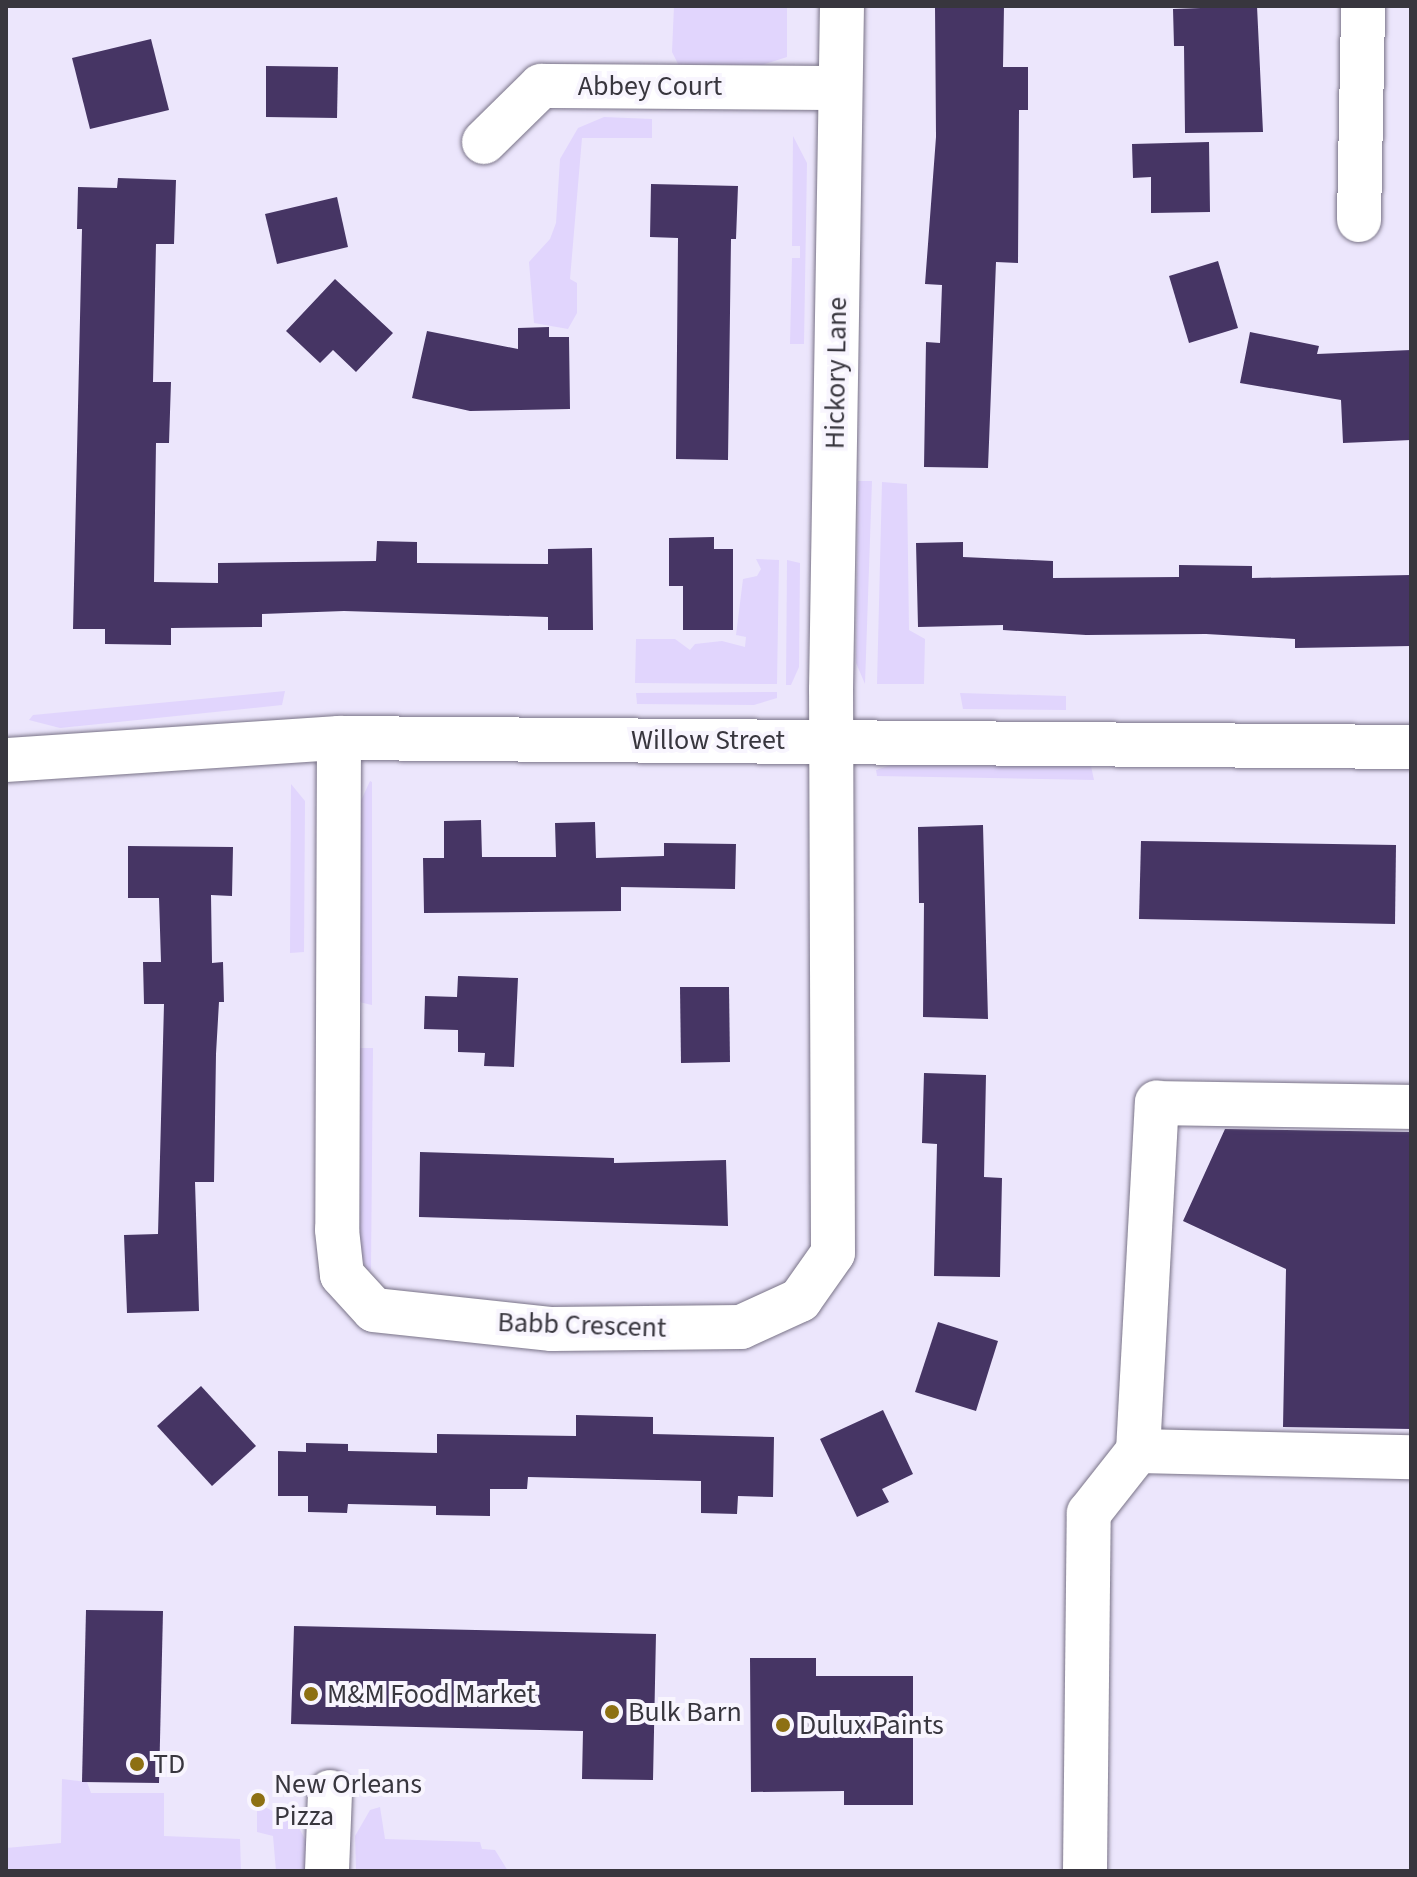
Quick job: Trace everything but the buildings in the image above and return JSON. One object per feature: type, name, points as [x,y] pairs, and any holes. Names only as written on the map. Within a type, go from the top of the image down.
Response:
[{"type":"street","name":"Hickory Lane","points":[[832,741],[842,6]]},
{"type":"street","points":[[1359,220],[1363,6]]},
{"type":"street","name":"Abbey Court","points":[[484,142],[541,86],[840,88]]},
{"type":"street","name":"Willow Street","points":[[6,760],[339,738],[1411,747]]},
{"type":"street","name":"Babb Crescent","points":[[339,738],[337,1230],[342,1275],[374,1310],[552,1329],[741,1327],[800,1300],[833,1253],[832,741]]},
{"type":"street","points":[[1085,1871],[1089,1513],[1138,1451],[1157,1103],[1411,1107]]},
{"type":"street","points":[[1138,1451],[1411,1457]]},
{"type":"street","points":[[327,1871],[330,1792]]},
{"type":"shaded area","points":[[674,6],[787,6],[787,57],[762,65],[678,64],[672,52]]},
{"type":"shaded area","points":[[604,117],[652,119],[652,138],[582,138],[570,279],[577,283],[577,313],[568,329],[534,323],[529,262],[550,239],[556,223],[560,159],[578,128]]},
{"type":"shaded area","points":[[793,136],[807,163],[804,344],[790,344],[792,258],[800,258],[800,246],[792,246]]},
{"type":"shaded area","points":[[858,481],[872,481],[865,684],[856,663]]},
{"type":"shaded area","points":[[882,482],[907,484],[909,630],[925,639],[924,684],[877,684]]},
{"type":"shaded area","points":[[756,559],[779,560],[777,684],[635,683],[636,639],[675,639],[690,650],[695,644],[722,641],[745,647],[746,637],[736,635],[743,579],[757,576],[761,569]]},
{"type":"shaded area","points":[[787,560],[800,563],[799,667],[791,685],[786,685]]},
{"type":"shaded area","points":[[285,691],[282,705],[60,728],[29,720],[33,715]]},
{"type":"shaded area","points":[[777,692],[777,698],[754,705],[637,704],[636,693]]},
{"type":"shaded area","points":[[960,693],[1066,696],[1066,710],[963,709]]},
{"type":"shaded area","points":[[891,765],[1091,766],[1094,780],[877,776],[876,770]]},
{"type":"shaded area","points":[[370,781],[372,1005],[359,1002],[359,805]]},
{"type":"shaded area","points":[[291,784],[305,801],[304,952],[290,953]]},
{"type":"shaded area","points":[[359,1048],[373,1048],[371,1270],[367,1270],[358,1250]]},
{"type":"shaded area","points":[[62,1779],[87,1782],[91,1793],[164,1793],[164,1836],[240,1839],[241,1871],[6,1871],[6,1848],[61,1843]]},
{"type":"shaded area","points":[[265,1807],[297,1824],[308,1845],[305,1871],[276,1871],[273,1836],[257,1832],[257,1810]]},
{"type":"shaded area","points":[[380,1807],[385,1839],[480,1842],[482,1849],[495,1850],[508,1871],[356,1871],[355,1836],[370,1810]]},
{"type":"place","name":"M&M Food Market","points":[[311,1694]]},
{"type":"place","name":"Bulk Barn","points":[[612,1712]]},
{"type":"place","name":"Dulux Paints","points":[[783,1725]]},
{"type":"place","name":"TD","points":[[137,1764]]},
{"type":"place","name":"New Orleans Pizza","points":[[258,1800]]}]
